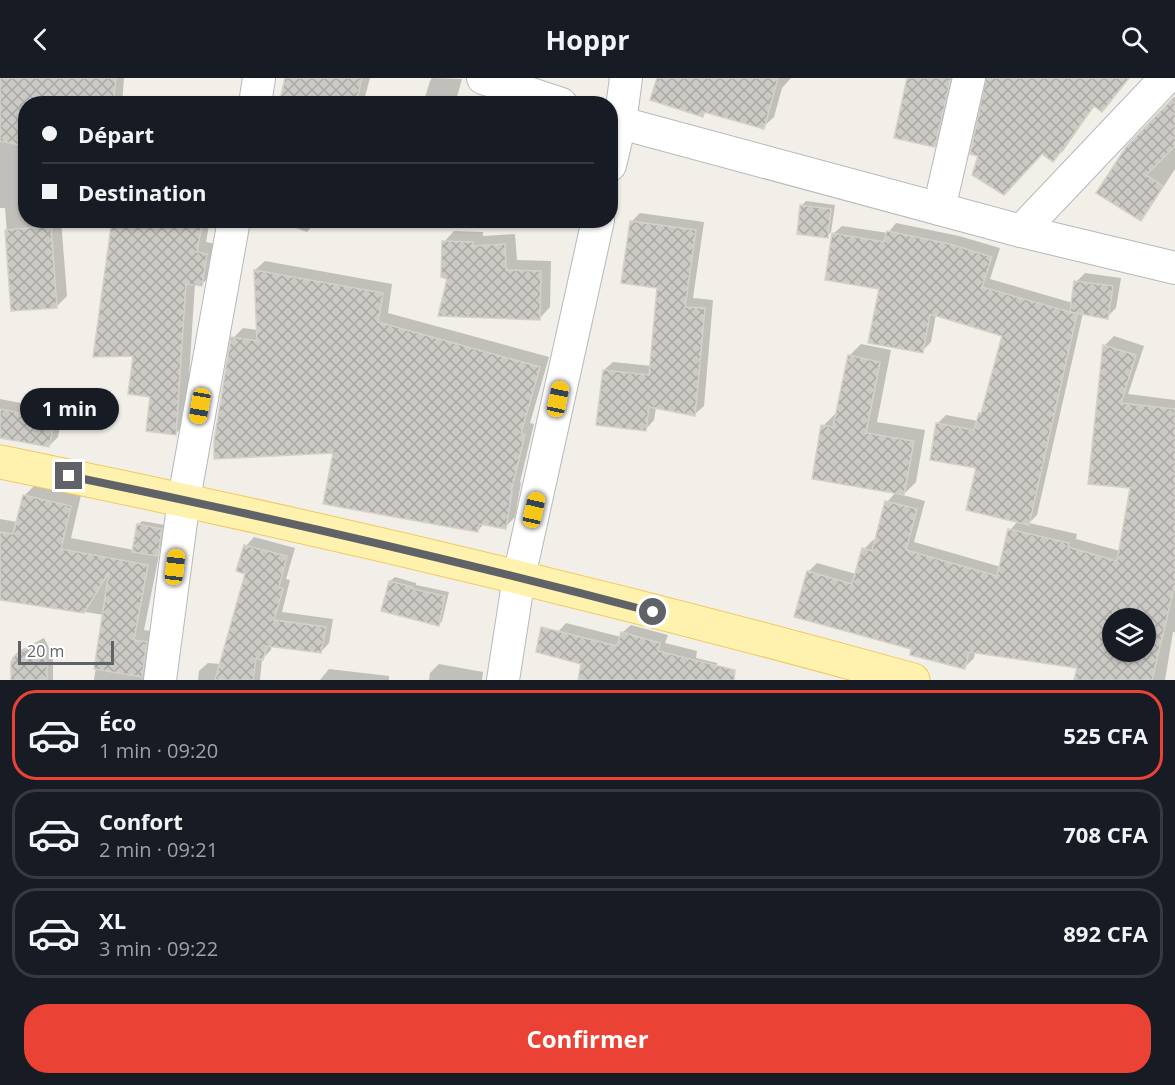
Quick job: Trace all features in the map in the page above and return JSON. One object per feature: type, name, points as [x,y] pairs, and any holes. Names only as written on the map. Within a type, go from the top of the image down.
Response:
[{"type":"main road","points":[[0,462],[184,499],[519,577],[877,675],[913,680]]},
{"type":"street","points":[[256,96],[259,78]]},
{"type":"street","points":[[483,78],[537,96]]},
{"type":"street","points":[[618,109],[626,78]]},
{"type":"street","points":[[939,209],[969,78]]},
{"type":"street","points":[[1021,231],[1166,78]]},
{"type":"street","points":[[618,122],[1021,231],[1175,268]]},
{"type":"street","points":[[160,680],[184,499],[233,228]]},
{"type":"street","points":[[503,680],[519,577],[596,228]]},
{"type":"building","points":[[0,78],[116,78],[114,96],[18,96],[18,144],[0,141]]},
{"type":"building","points":[[285,78],[362,78],[358,96],[281,96]]},
{"type":"building","points":[[657,78],[778,78],[764,129],[704,112],[703,117],[650,100]]},
{"type":"building","points":[[907,78],[951,78],[935,147],[894,138]]},
{"type":"building","points":[[986,78],[1129,78],[1102,112],[1094,106],[1053,162],[1042,154],[1004,195],[972,175],[978,156],[970,154]]},
{"type":"building","points":[[1175,96],[1175,146],[1146,175],[1163,186],[1141,221],[1096,193],[1126,147]]},
{"type":"building","points":[[800,205],[831,209],[828,238],[797,234]]},
{"type":"building","points":[[630,221],[696,230],[685,307],[705,308],[695,416],[649,407],[646,431],[596,425],[603,370],[649,375],[657,288],[621,283]]},
{"type":"building","points":[[51,228],[57,308],[11,311],[5,230]]},
{"type":"building","points":[[111,228],[202,228],[197,252],[207,254],[202,286],[186,284],[176,435],[146,431],[150,397],[128,394],[133,356],[93,357]]},
{"type":"building","points":[[887,231],[950,244],[992,257],[982,287],[1077,314],[1029,525],[966,510],[976,468],[930,460],[936,423],[974,430],[979,413],[981,413],[1002,336],[930,314],[923,353],[868,343],[879,289],[825,280],[832,233],[884,242]]},
{"type":"building","points":[[442,241],[473,242],[473,246],[505,244],[506,270],[541,271],[540,320],[438,316],[447,279],[441,277]]},
{"type":"building","points":[[254,270],[383,293],[378,322],[540,367],[521,433],[525,434],[511,492],[506,529],[479,524],[478,532],[323,504],[333,453],[214,459],[214,441],[231,337],[257,341]]},
{"type":"building","points":[[1074,281],[1113,286],[1108,319],[1070,312]]},
{"type":"building","points":[[1103,345],[1136,355],[1121,403],[1175,409],[1175,584],[1152,680],[1074,680],[1077,668],[969,652],[965,669],[910,655],[911,649],[794,617],[807,571],[852,584],[862,548],[872,551],[885,501],[917,509],[906,550],[997,576],[1008,529],[1069,543],[1068,547],[1117,561],[1130,488],[1088,484]]},
{"type":"building","points":[[848,355],[880,362],[866,433],[914,441],[904,495],[812,479],[821,425],[833,427]]},
{"type":"building","points":[[0,409],[55,420],[49,447],[0,438]]},
{"type":"building","points":[[23,495],[71,506],[61,549],[148,565],[134,640],[147,642],[142,677],[94,669],[109,572],[84,613],[0,600],[0,532],[13,534]]},
{"type":"building","points":[[137,524],[162,529],[158,556],[132,552]]},
{"type":"building","points":[[244,545],[287,556],[279,587],[283,589],[274,620],[326,627],[321,653],[267,646],[263,660],[256,658],[253,680],[215,680],[245,574],[236,571]]},
{"type":"building","points":[[389,581],[445,596],[439,626],[381,611]]},
{"type":"building","points":[[541,627],[617,646],[621,632],[660,643],[658,651],[735,670],[734,680],[578,680],[581,664],[536,652]]},
{"type":"building","points":[[37,643],[47,663],[47,680],[11,680],[11,662],[16,654]]},
{"type":"route","points":[[69,476],[184,499],[519,577],[653,612]]}]
